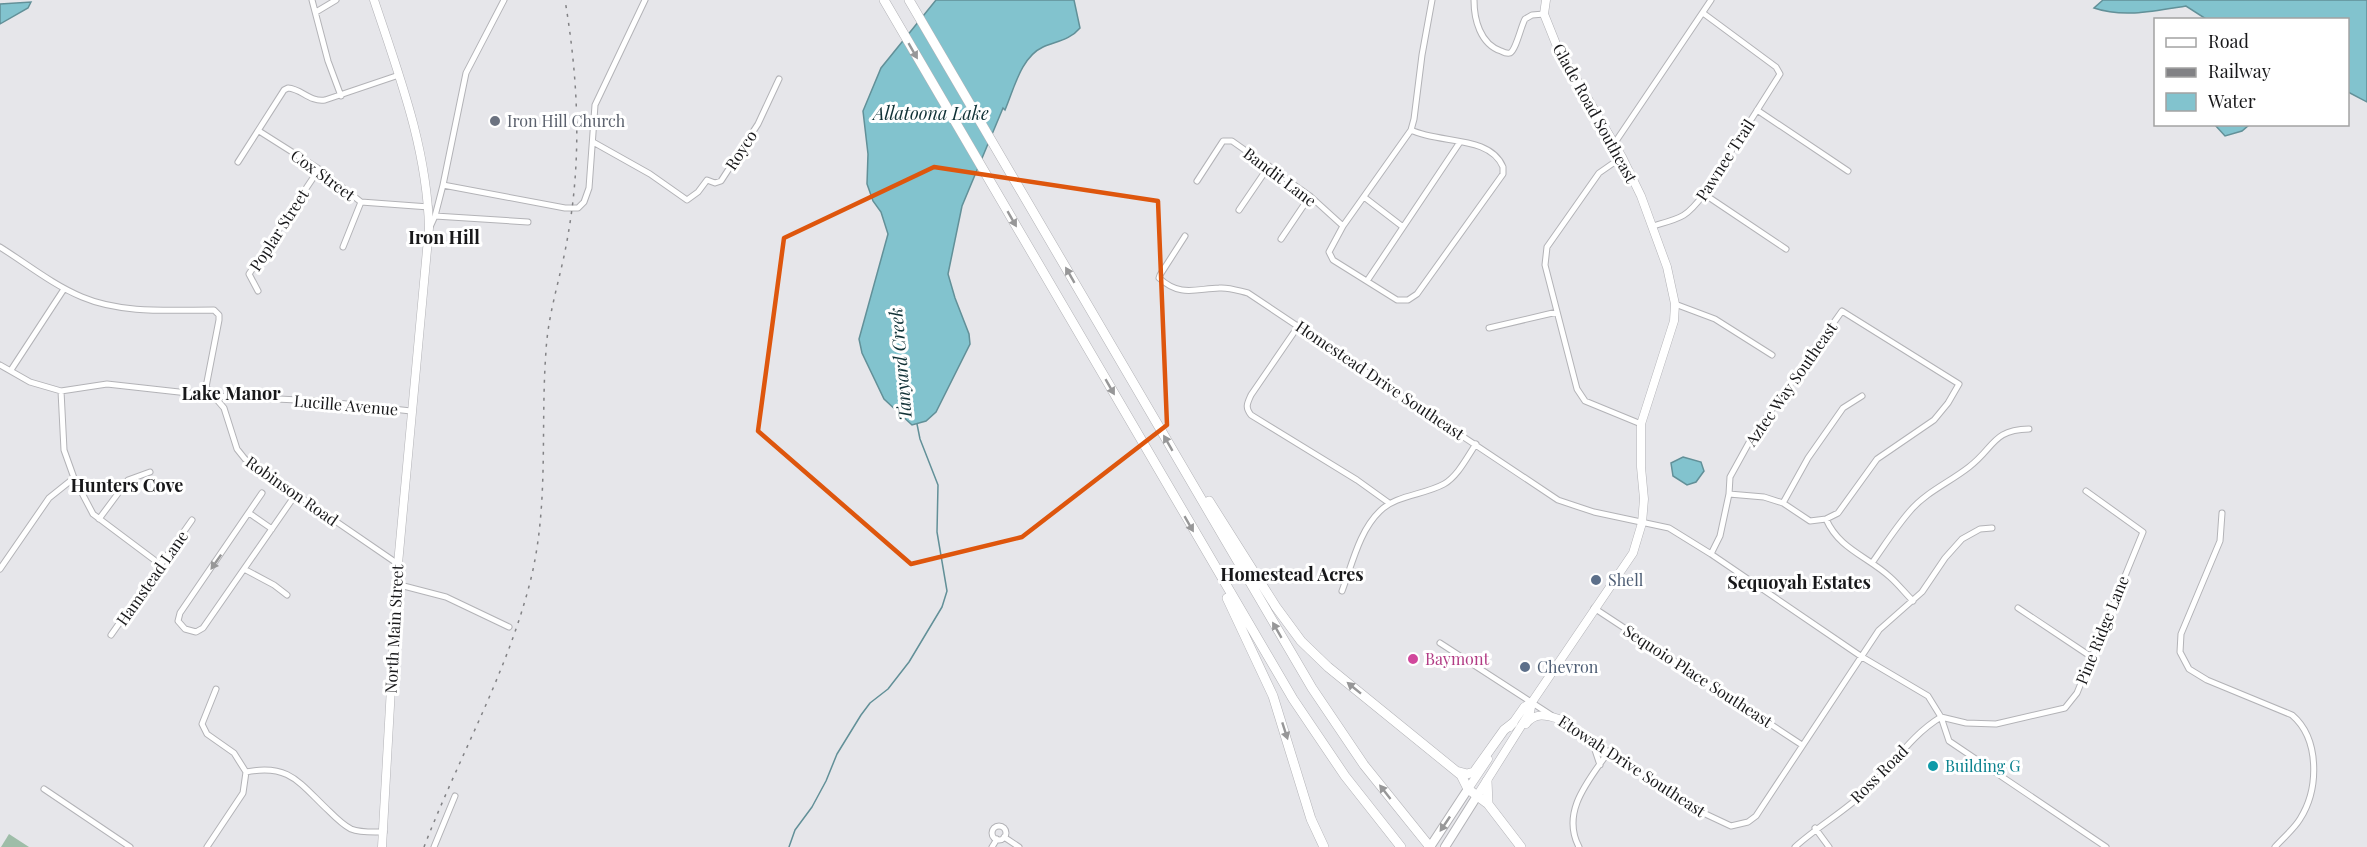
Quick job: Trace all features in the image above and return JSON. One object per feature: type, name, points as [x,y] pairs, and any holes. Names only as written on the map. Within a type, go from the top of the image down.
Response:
[{"type":"highway","points":[[884,0],[1215,568],[1315,734],[1401,847]]},
{"type":"highway","points":[[909,0],[1323,705],[1369,772],[1430,847]]},
{"type":"highway","points":[[1178,461],[1209,502],[1276,608],[1301,641],[1328,667],[1456,771],[1464,779],[1468,789],[1488,804],[1521,847]]},
{"type":"highway","points":[[1215,568],[1239,627],[1273,696],[1311,819],[1324,847]]},
{"type":"highway","points":[[1456,771],[1467,774],[1474,772],[1503,730],[1513,723]]},
{"type":"highway","points":[[1487,781],[1488,804]]},
{"type":"main road","points":[[1430,847],[1468,789]]},
{"type":"main road","name":"Glade Road Southeast","points":[[1445,847],[1477,796]]},
{"type":"street","points":[[312,0],[328,61],[341,96]]},
{"type":"street","points":[[316,12],[336,0]]},
{"type":"street","name":"North Main Street","points":[[374,0],[421,149],[429,207],[429,228],[396,584],[382,847]]},
{"type":"street","points":[[429,228],[435,216],[443,184],[466,73],[504,0]]},
{"type":"street","points":[[443,184],[565,208],[578,208],[584,202],[588,188],[595,105],[645,0]]},
{"type":"street","points":[[1411,129],[1422,135],[1483,146],[1501,161],[1503,174],[1428,280],[1412,298],[1403,301],[1397,300],[1333,260],[1329,254],[1330,246],[1343,226],[1411,129],[1432,0]]},
{"type":"street","points":[[1474,0],[1477,24],[1484,38],[1496,49],[1508,53],[1515,46],[1525,19],[1544,5]]},
{"type":"street","points":[[1614,144],[1711,0]]},
{"type":"street","name":"Glade Road Southeast","points":[[1477,796],[1530,712],[1532,702],[1633,553],[1642,523],[1644,499],[1641,424],[1674,321],[1675,304],[1667,267],[1653,226],[1622,157],[1563,57],[1544,5]]},
{"type":"street","name":"Pawnee Trail","points":[[1653,226],[1690,213],[1780,74],[1776,67],[1703,13]]},
{"type":"street","points":[[238,162],[284,90],[288,88],[298,90],[311,100],[318,101],[341,96],[399,75]]},
{"type":"street","name":"Royco","points":[[593,142],[650,174],[687,200],[698,192],[707,180],[715,183],[721,181],[758,124],[779,79]]},
{"type":"street","points":[[1757,110],[1848,171]]},
{"type":"street","name":"Cox Street","points":[[259,131],[319,169],[361,202],[429,207]]},
{"type":"street","name":"Bandit Lane","points":[[1197,181],[1223,141],[1232,141],[1310,196],[1343,226]]},
{"type":"street","points":[[1367,281],[1460,142]]},
{"type":"street","points":[[1622,157],[1599,173],[1547,247],[1545,265],[1578,389],[1585,401],[1641,424]]},
{"type":"street","points":[[1239,210],[1269,166]]},
{"type":"street","name":"Poplar Street","points":[[258,291],[249,274],[319,169]]},
{"type":"street","points":[[1704,194],[1786,249]]},
{"type":"street","points":[[1281,238],[1310,196]]},
{"type":"street","points":[[1364,197],[1403,227]]},
{"type":"street","points":[[343,247],[361,202]]},
{"type":"street","points":[[435,216],[528,222]]},
{"type":"street","name":"Homestead Drive Southeast","points":[[1185,236],[1160,275],[1159,278],[1165,283],[1190,292],[1221,288],[1248,293],[1558,500],[1594,512],[1669,528],[1862,657],[1928,696],[1941,717],[1949,741],[2106,847]]},
{"type":"street","points":[[0,247],[64,289],[11,370]]},
{"type":"street","name":"Robinson Road","points":[[64,289],[111,306],[156,310],[214,310],[219,315],[219,320],[206,387],[224,408],[237,449],[245,459],[398,564]]},
{"type":"street","points":[[1675,304],[1715,319],[1772,355]]},
{"type":"street","name":"Aztec Way Southeast","points":[[1711,554],[1720,536],[1729,494],[1730,477],[1741,456],[1842,311],[1959,384],[1948,403],[1934,420],[1877,459],[1838,513],[1826,519]]},
{"type":"street","points":[[1489,327],[1557,312]]},
{"type":"street","points":[[1299,325],[1246,404],[1247,410],[1251,415],[1389,503]]},
{"type":"street","name":"Lucille Avenue","points":[[0,365],[30,382],[61,391],[106,384],[215,396],[319,401],[411,411]]},
{"type":"street","points":[[61,391],[64,450],[93,514],[162,564]]},
{"type":"street","points":[[1783,503],[1808,458],[1843,408],[1862,396]]},
{"type":"street","points":[[1872,563],[1911,510],[1924,498],[1970,467],[2001,435],[2012,430],[2029,429]]},
{"type":"street","points":[[1342,591],[1365,533],[1378,512],[1389,503],[1445,483],[1454,475],[1476,444]]},
{"type":"street","points":[[99,519],[128,480],[150,472]]},
{"type":"street","points":[[0,569],[49,498],[75,478]]},
{"type":"street","name":"Pine Ridge Lane","points":[[1941,717],[1966,723],[1996,724],[2065,708],[2077,693],[2090,656],[2143,532],[2086,491]]},
{"type":"street","points":[[262,493],[180,613],[178,621],[185,629],[196,632],[203,628],[296,494]]},
{"type":"street","points":[[1729,494],[1764,496],[1783,503],[1810,520],[1826,519],[1832,533],[1889,576],[1913,602]]},
{"type":"street","points":[[249,513],[272,529]]},
{"type":"street","points":[[2222,513],[2220,541],[2181,634],[2180,652],[2189,669],[2207,680],[2292,715],[2298,720],[2312,745],[2313,775],[2309,797],[2300,819],[2275,847]]},
{"type":"street","name":"Hamstead Lane","points":[[111,635],[192,520]]},
{"type":"street","name":"Etowah Drive Southeast","points":[[1440,643],[1559,718],[1698,811],[1731,826],[1748,822],[1756,816],[1879,630],[1913,602],[1962,539],[1980,529],[1992,528]]},
{"type":"street","points":[[244,569],[274,585],[287,595]]},
{"type":"street","points":[[396,584],[446,597],[509,627]]},
{"type":"street","name":"Sequoio Place Southeast","points":[[1594,608],[1802,745]]},
{"type":"street","points":[[2018,608],[2090,656]]},
{"type":"street","points":[[207,847],[243,793],[246,772],[234,753],[207,734],[202,724],[216,689]]},
{"type":"street","points":[[1468,789],[1524,707],[1532,702]]},
{"type":"street","points":[[1492,772],[1531,718],[1544,715],[1559,718]]},
{"type":"street","name":"Ross Road","points":[[1795,847],[1815,828],[1867,791],[1926,726],[1941,717]]},
{"type":"street","points":[[1576,730],[1594,747],[1600,765]]},
{"type":"street","points":[[1579,847],[1573,831],[1575,806],[1609,751]]},
{"type":"street","points":[[246,772],[264,768],[280,771],[291,776],[351,829],[384,832]]},
{"type":"street","points":[[44,789],[130,847]]},
{"type":"street","points":[[434,847],[455,796]]},
{"type":"street","points":[[1815,828],[1829,847]]},
{"type":"street","points":[[992,847],[1000,838]]},
{"type":"street","points":[[1000,838],[1001,847]]},
{"type":"street","points":[[1000,838],[1019,847]]},
{"type":"highlighted area","points":[[934,167],[1158,201],[1167,425],[1022,537],[911,564],[758,431],[784,238]]},
{"type":"green space","points":[[9,834],[29,847],[1,847]]},
{"type":"water","name":"Allatoona Lake","points":[[936,0],[1074,0],[1080,28],[1068,38],[1043,47],[1029,58],[1019,74],[1005,110],[1003,108],[962,206],[948,274],[969,334],[970,344],[936,412],[926,421],[912,425],[884,399],[862,353],[859,339],[888,234],[881,212],[873,201],[867,184],[868,154],[863,111],[881,68]]},
{"type":"water","points":[[2103,0],[2367,0],[2367,102],[2349,93],[2349,18],[2204,18],[2186,6],[2128,13],[2094,8]]},
{"type":"water","points":[[31,2],[28,8],[0,24],[0,4]]},
{"type":"water","points":[[2216,126],[2248,126],[2242,131],[2225,136]]},
{"type":"water","points":[[1683,457],[1701,462],[1704,471],[1696,482],[1687,485],[1673,476],[1671,463]]},
{"type":"waterway","name":"Tanyard Creek","points":[[789,847],[795,830],[812,807],[837,754],[861,715],[870,703],[888,689],[909,662],[942,607],[947,591],[937,532],[938,485],[920,439],[917,424]]},
{"type":"railway","points":[[424,847],[506,656],[528,590],[535,560],[542,501],[547,336],[568,235],[577,146],[573,59],[565,0]]},
{"type":"place","name":"Iron Hill Church","points":[[495,121]]},
{"type":"place","name":"Shell","points":[[1596,580]]},
{"type":"place","name":"Baymont","points":[[1413,659]]},
{"type":"place","name":"Chevron","points":[[1525,667]]},
{"type":"place","name":"Building G","points":[[1933,766]]},
{"type":"district","name":"Iron Hill","points":[[444,238]]},
{"type":"district","name":"Lake Manor","points":[[231,394]]},
{"type":"district","name":"Hunters Cove","points":[[127,486]]},
{"type":"district","name":"Homestead Acres","points":[[1292,575]]},
{"type":"district","name":"Sequoyah Estates","points":[[1799,583]]}]
